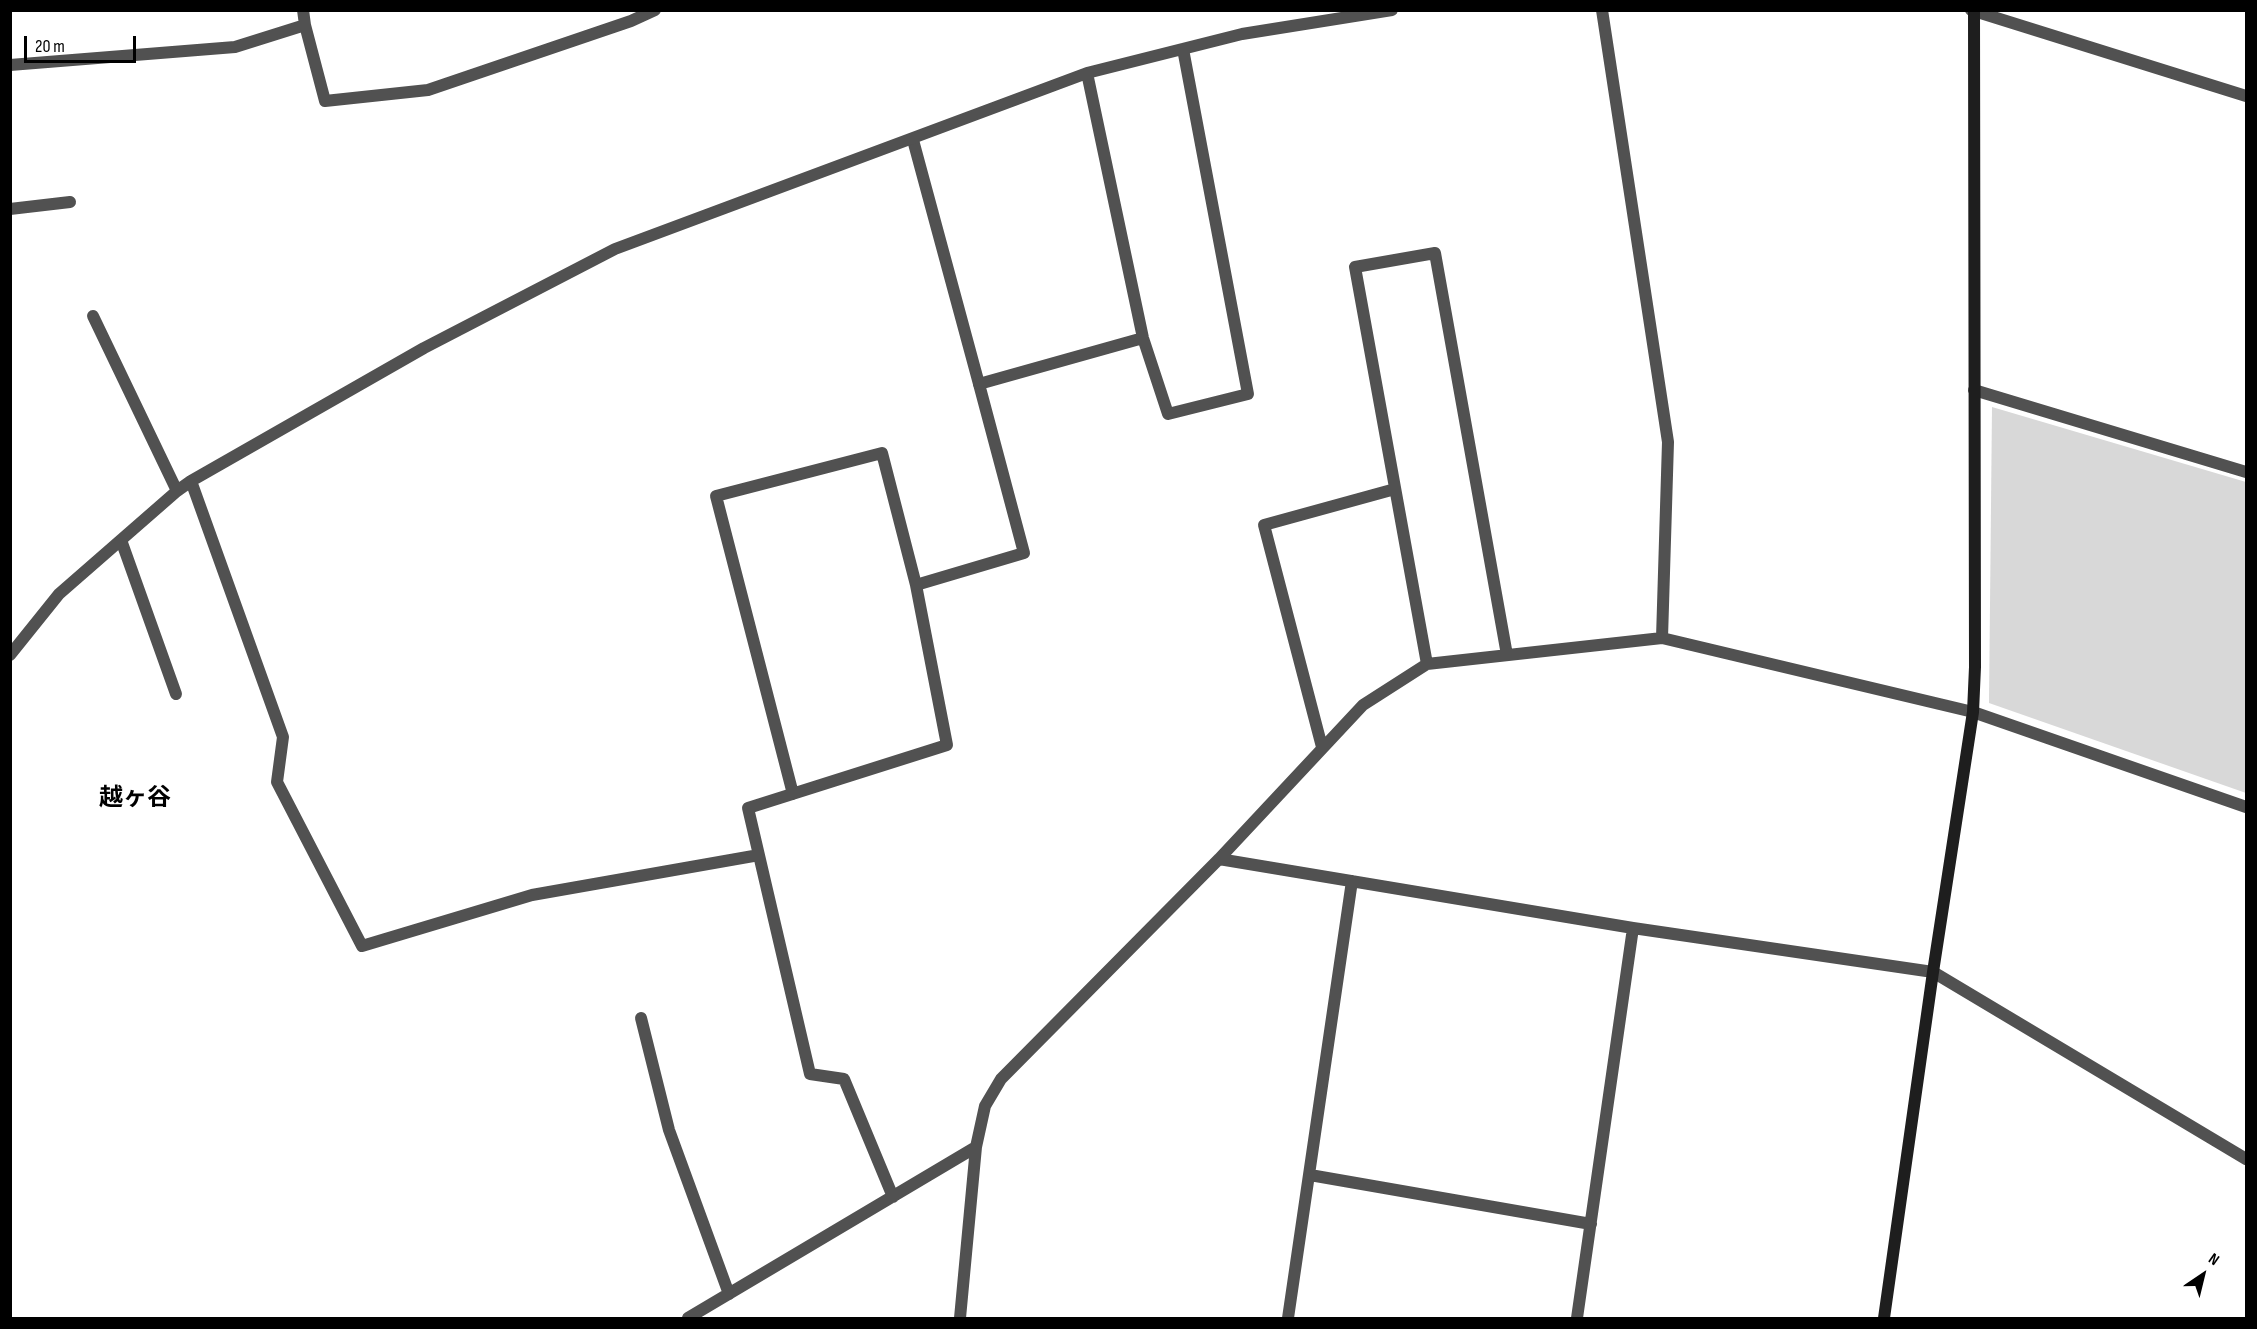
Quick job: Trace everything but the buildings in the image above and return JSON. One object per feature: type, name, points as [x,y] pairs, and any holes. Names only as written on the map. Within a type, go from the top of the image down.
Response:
[{"type":"street","points":[[303,10],[325,101],[428,90],[631,21],[655,10]]},
{"type":"street","points":[[10,655],[59,594],[191,481],[424,348],[615,249],[1088,73],[1242,34],[1392,10]]},
{"type":"street","points":[[1602,10],[1668,442],[1662,638]]},
{"type":"street","points":[[1884,1318],[1973,712],[1975,667],[1973,11],[2247,96]]},
{"type":"street","points":[[10,65],[235,47],[305,25]]},
{"type":"street","points":[[1088,73],[1143,338],[1168,414],[1248,394],[1183,49]]},
{"type":"street","points":[[913,140],[1024,553],[916,585]]},
{"type":"street","points":[[10,208],[70,202]]},
{"type":"street","points":[[1427,664],[1355,267],[1435,253],[1507,656]]},
{"type":"street","points":[[93,316],[177,491]]},
{"type":"street","points":[[979,384],[1143,338]]},
{"type":"street","points":[[1974,390],[2247,472]]},
{"type":"street","points":[[793,794],[716,496],[882,453],[916,585],[947,745],[793,794],[748,808],[810,1074],[844,1079],[893,1197]]},
{"type":"street","points":[[191,481],[283,737],[277,782],[362,946],[532,895],[759,855]]},
{"type":"street","points":[[1322,747],[1264,525],[1395,489]]},
{"type":"street","points":[[121,540],[176,694]]},
{"type":"street","points":[[960,1318],[976,1147],[985,1106],[1001,1079],[1219,858],[1363,705],[1427,664],[1662,638],[1973,712],[2247,807]]},
{"type":"street","points":[[1219,858],[1633,928],[1933,972],[2247,1159]]},
{"type":"street","points":[[1288,1318],[1352,881]]},
{"type":"street","points":[[1577,1318],[1633,928]]},
{"type":"street","points":[[641,1018],[669,1130],[729,1294]]},
{"type":"street","points":[[688,1318],[976,1147]]},
{"type":"street","points":[[1310,1175],[1591,1224]]},
{"type":"shaded area","points":[[1992,407],[2246,482],[2246,793],[1989,703]]},
{"type":"district","name":"越ヶ谷","points":[[135,799]]}]
